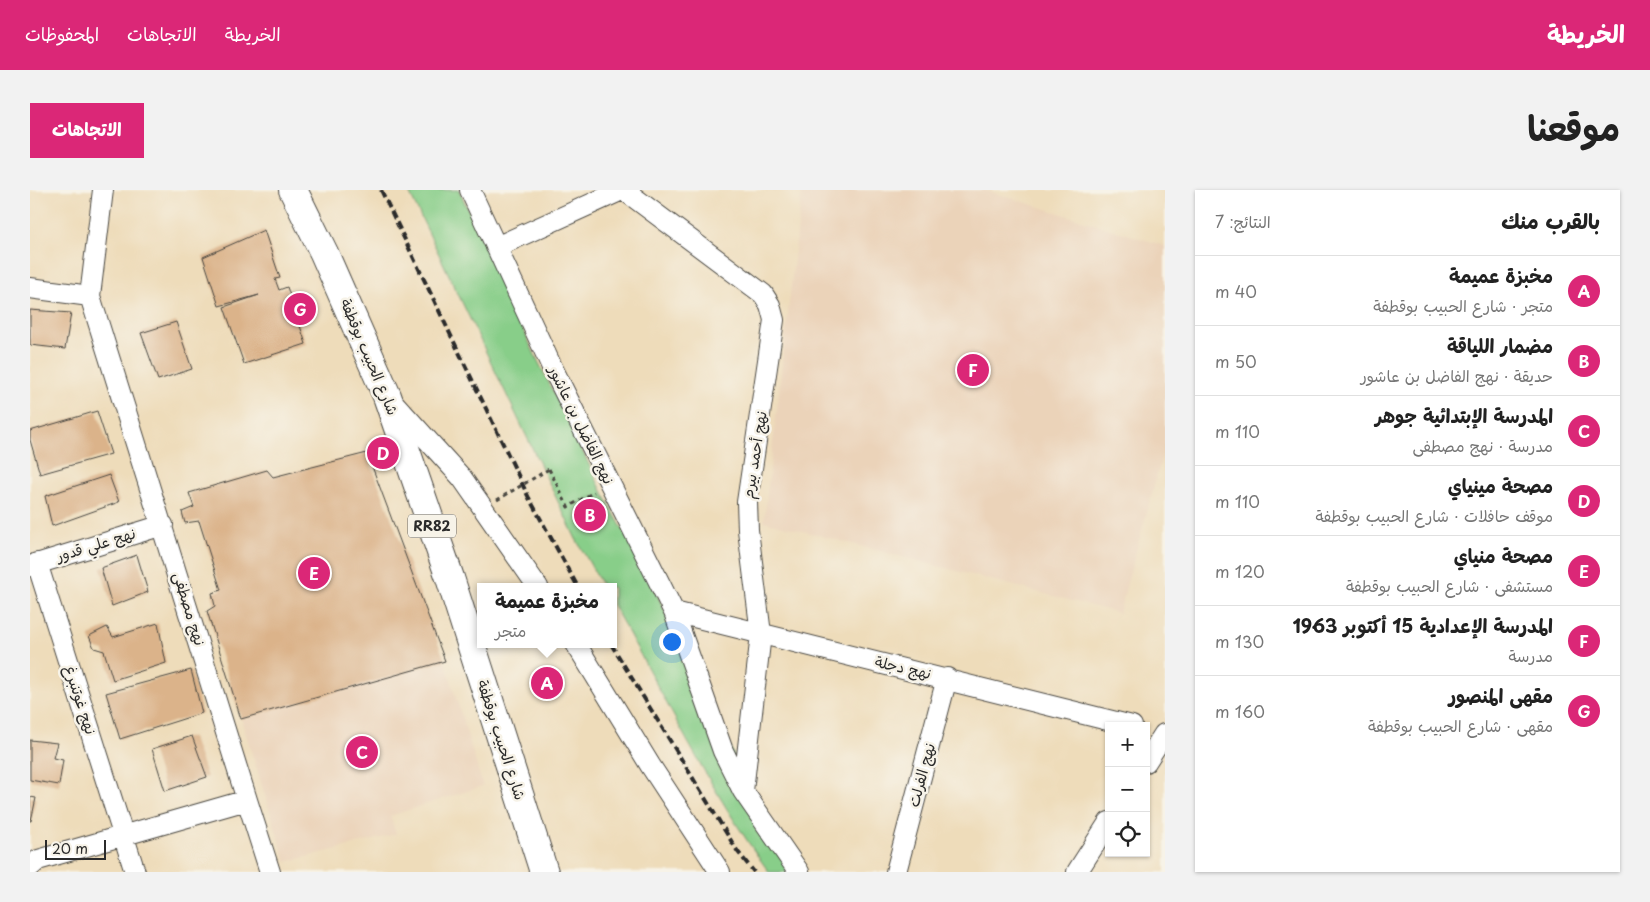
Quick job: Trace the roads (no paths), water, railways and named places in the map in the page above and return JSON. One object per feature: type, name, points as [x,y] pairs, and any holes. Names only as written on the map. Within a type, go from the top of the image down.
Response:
[{"type":"main road","name":"شارع الحبيب بوقطفة","points":[[293,190],[324,253],[387,396],[450,578],[544,872]]},
{"type":"street","name":"نهج مصطفى","points":[[104,190],[90,296],[270,872]]},
{"type":"street","name":"نهج الفاضل بن عاشور","points":[[470,190],[674,612],[723,751],[743,791],[799,872]]},
{"type":"street","points":[[496,247],[623,190]]},
{"type":"street","name":"نهج أحمد بيرم","points":[[623,190],[763,294],[770,305],[774,320],[747,502],[748,530],[761,634],[743,791]]},
{"type":"street","points":[[30,288],[90,296]]},
{"type":"street","points":[[387,396],[462,478],[535,583]]},
{"type":"street","name":"نهج علي قدور","points":[[33,564],[163,525]]},
{"type":"street","name":"نهج غوتنبرغ","points":[[33,564],[135,872]]},
{"type":"street","name":"نهج دجلة","points":[[674,612],[947,678],[1117,722]]},
{"type":"street","points":[[578,648],[720,872]]},
{"type":"street","name":"نهج الفرلت","points":[[901,871],[947,678]]},
{"type":"street","points":[[1150,752],[1158,733]]},
{"type":"street","points":[[30,867],[38,860],[247,800]]},
{"type":"street","points":[[1077,872],[1105,828]]},
{"type":"railway","points":[[381,190],[529,498],[576,583]]},
{"type":"railway","points":[[613,648],[738,852],[754,872]]},
{"type":"place","name":"مقهى المنصور","points":[[300,309]]},
{"type":"place","name":"المدرسة الإعدادية 15 أكتوبر 1963","points":[[973,370]]},
{"type":"place","name":"مصحة مينياي","points":[[383,453]]},
{"type":"place","name":"مضمار اللياقة","points":[[590,515]]},
{"type":"place","name":"مصحة منياي","points":[[314,573]]},
{"type":"place","name":"مخبزة عميمة","points":[[547,683]]},
{"type":"place","name":"المدرسة الإبتدائية جوهر","points":[[362,752]]}]
